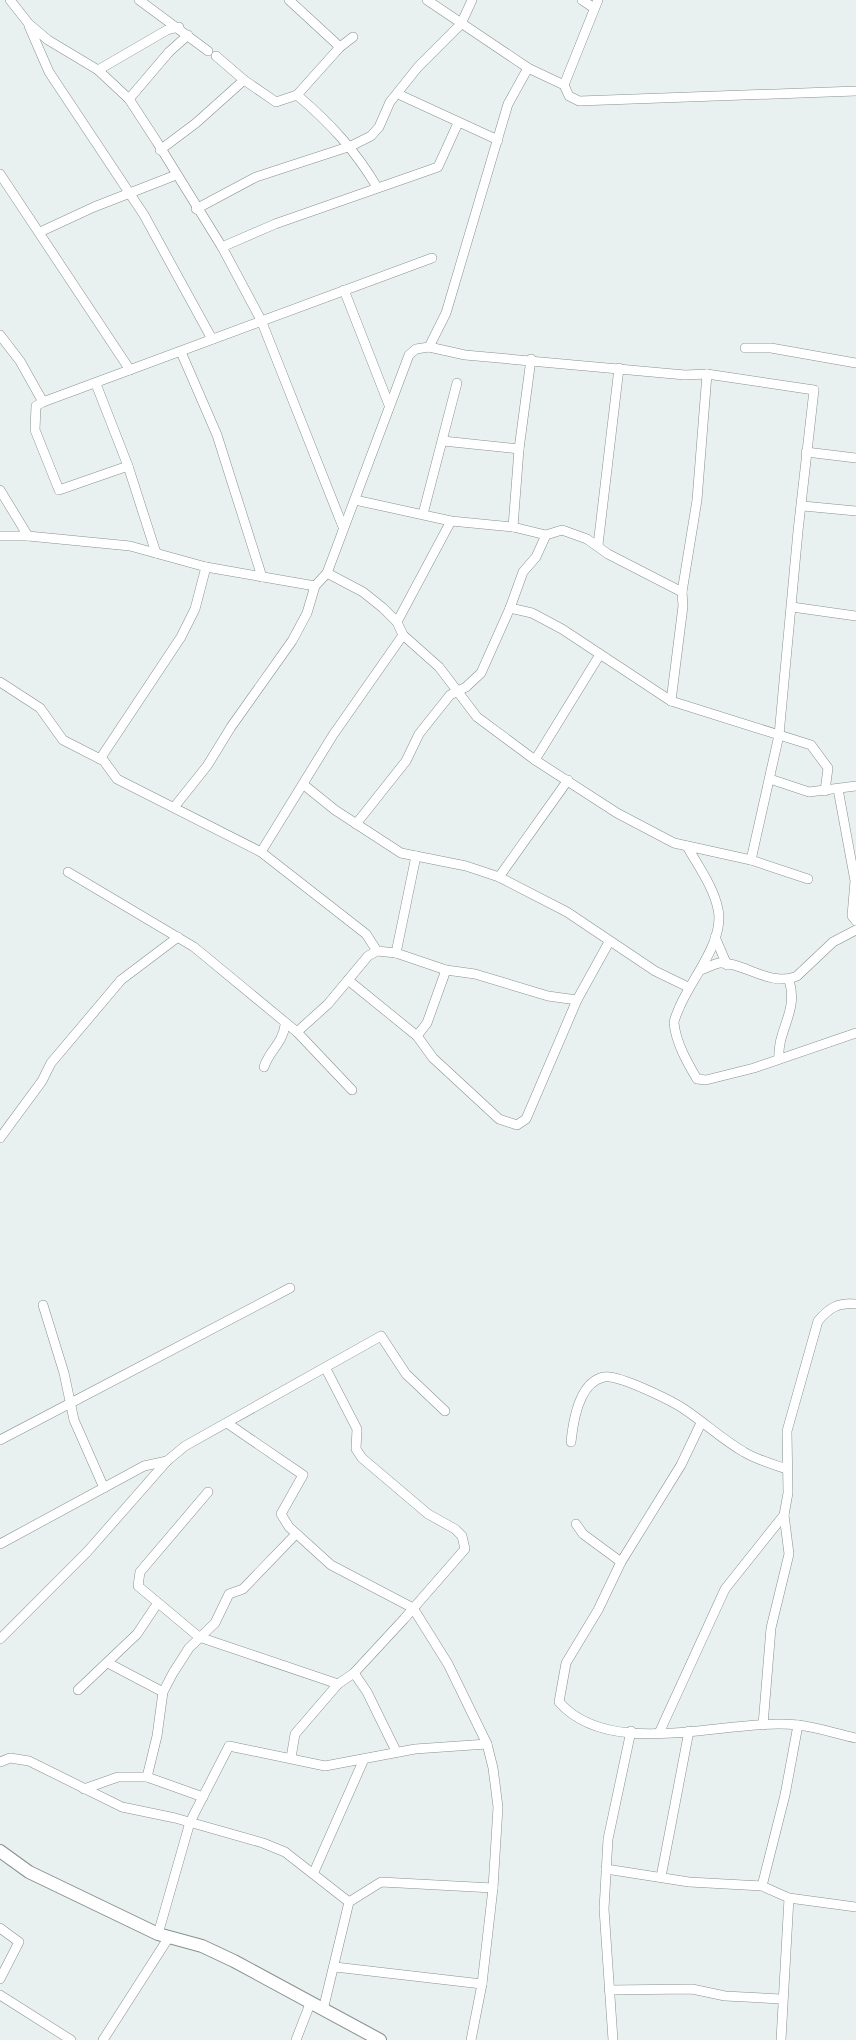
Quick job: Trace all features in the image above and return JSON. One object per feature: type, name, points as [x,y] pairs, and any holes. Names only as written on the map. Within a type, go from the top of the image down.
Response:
[{"type":"street","points":[[10,0],[29,24],[48,40],[98,70],[129,99],[222,247],[261,320],[343,527]]},
{"type":"street","points":[[139,0],[179,27],[244,80],[276,102],[297,95],[340,46],[353,37]]},
{"type":"street","points":[[289,0],[340,46]]},
{"type":"street","points":[[427,0],[528,68],[564,85],[569,96],[579,100],[856,91]]},
{"type":"street","points":[[196,209],[256,177],[351,147],[371,136],[379,128],[390,102],[418,67],[461,24],[472,0]]},
{"type":"street","points":[[564,85],[596,4],[582,0]]},
{"type":"street","points":[[29,24],[49,72],[129,193],[187,289],[213,339]]},
{"type":"street","points":[[98,70],[167,30],[179,27]]},
{"type":"street","points":[[129,99],[169,52],[188,35]]},
{"type":"street","points":[[429,346],[446,313],[508,104],[528,68]]},
{"type":"street","points":[[160,150],[196,123],[244,80]]},
{"type":"street","points":[[398,94],[498,140]]},
{"type":"street","points":[[297,95],[324,117],[351,147],[377,187]]},
{"type":"street","points":[[222,247],[377,187],[438,167],[458,123]]},
{"type":"street","points":[[0,174],[130,370]]},
{"type":"street","points":[[40,232],[176,175]]},
{"type":"street","points":[[128,466],[59,490],[35,430],[36,406],[432,258]]},
{"type":"street","points":[[344,290],[388,405]]},
{"type":"street","points":[[0,335],[25,369],[43,402]]},
{"type":"street","points":[[176,806],[207,766],[231,727],[292,641],[307,613],[315,586],[327,573],[388,405],[397,391],[409,356],[416,349],[429,346],[465,355],[707,374],[814,390],[779,735],[751,860]]},
{"type":"street","points":[[745,348],[771,348],[856,363]]},
{"type":"street","points":[[181,352],[217,435],[262,577]]},
{"type":"street","points":[[513,527],[519,449],[531,359]]},
{"type":"street","points":[[598,545],[619,368]]},
{"type":"street","points":[[671,701],[682,592],[697,500],[707,374]]},
{"type":"street","points":[[423,514],[457,383]]},
{"type":"street","points":[[96,384],[128,466],[156,553]]},
{"type":"street","points":[[443,441],[519,449]]},
{"type":"street","points":[[806,452],[856,458]]},
{"type":"street","points":[[0,490],[28,536]]},
{"type":"street","points":[[355,500],[451,521],[513,527],[546,535],[562,530],[598,545],[608,554],[682,592]]},
{"type":"street","points":[[803,506],[856,511]]},
{"type":"street","points":[[397,622],[451,521]]},
{"type":"street","points":[[356,824],[406,761],[419,734],[456,692],[466,687],[481,672],[510,608],[523,572],[536,557],[546,535]]},
{"type":"street","points":[[0,536],[28,536],[130,546],[206,567],[315,586]]},
{"type":"street","points":[[100,759],[181,637],[195,609],[206,567]]},
{"type":"street","points":[[327,573],[363,592],[397,622],[403,635],[440,667],[456,692],[477,717],[535,760],[632,822],[687,846],[751,860],[808,879]]},
{"type":"street","points":[[792,607],[856,616]]},
{"type":"street","points":[[510,608],[532,613],[549,622],[671,701],[817,749],[828,768],[825,792]]},
{"type":"street","points":[[261,852],[333,735],[403,635]]},
{"type":"street","points":[[535,760],[599,656]]},
{"type":"street","points":[[0,682],[40,708],[63,740],[100,759],[117,778],[176,806],[261,852],[366,934],[377,951]]},
{"type":"street","points":[[770,779],[809,792],[825,792],[856,786]]},
{"type":"street","points":[[499,877],[568,780]]},
{"type":"street","points":[[303,785],[356,824],[401,853],[466,866],[499,877],[567,912],[655,972],[688,987]]},
{"type":"street","points":[[838,789],[855,881],[852,916],[856,921]]},
{"type":"street","points":[[687,846],[708,882],[718,908],[715,937],[701,970],[688,987],[674,1022],[683,1055],[697,1079],[706,1080],[779,1059],[856,1033]]},
{"type":"street","points":[[396,953],[416,856]]},
{"type":"street","points":[[68,872],[194,946],[233,981],[253,994],[285,1025],[297,1032],[352,1090]]},
{"type":"street","points":[[701,970],[720,963],[753,973],[789,980],[797,976],[833,942],[856,930]]},
{"type":"street","points":[[0,1138],[42,1081],[51,1064],[122,980],[178,937]]},
{"type":"street","points":[[715,937],[727,965]]},
{"type":"street","points":[[348,980],[417,1036],[433,1058],[499,1119],[517,1125],[526,1119],[577,1000],[609,942]]},
{"type":"street","points":[[297,1032],[368,956],[377,951],[396,953],[446,970],[483,976],[548,996],[577,1000]]},
{"type":"street","points":[[417,1036],[427,1023],[446,970]]},
{"type":"street","points":[[779,1059],[780,1041],[793,1006],[794,994],[789,980]]},
{"type":"street","points":[[264,1067],[270,1053],[282,1040],[285,1025]]},
{"type":"street","points":[[0,1440],[290,1288]]},
{"type":"street","points":[[763,1725],[771,1628],[789,1554],[784,1515],[788,1493],[789,1419],[818,1321],[828,1309],[845,1303],[856,1304]]},
{"type":"street","points":[[43,1305],[64,1373],[74,1420],[104,1488]]},
{"type":"street","points":[[0,1639],[87,1552],[167,1461],[202,1435],[326,1369],[381,1336],[406,1374],[445,1411]]},
{"type":"street","points":[[291,1758],[295,1734],[338,1684],[354,1673],[465,1549],[462,1536],[428,1514],[362,1458],[356,1449],[357,1429],[326,1369]]},
{"type":"street","points":[[571,1442],[574,1419],[586,1391],[592,1383],[607,1376],[625,1380],[684,1409],[700,1423],[754,1458],[787,1469]]},
{"type":"street","points":[[227,1423],[303,1475],[281,1514],[296,1534],[330,1565],[413,1608],[448,1664],[487,1744],[498,1807],[493,1888],[482,1984],[471,2040]]},
{"type":"street","points":[[700,1423],[681,1465],[621,1562],[598,1610],[566,1664],[559,1702],[570,1714],[602,1728],[658,1733],[763,1725],[798,1725],[856,1738]]},
{"type":"street","points":[[0,1544],[144,1466],[167,1461]]},
{"type":"street","points":[[208,1492],[140,1572],[138,1586],[199,1637],[338,1684]]},
{"type":"street","points":[[658,1733],[725,1589],[784,1515]]},
{"type":"street","points":[[576,1524],[583,1534],[621,1562]]},
{"type":"street","points":[[147,1777],[158,1736],[163,1692],[173,1673],[199,1637],[208,1632],[215,1623],[230,1594],[243,1589],[296,1534]]},
{"type":"street","points":[[78,1690],[143,1627],[157,1604]]},
{"type":"street","points":[[108,1663],[163,1692]]},
{"type":"street","points":[[354,1673],[367,1692],[396,1751]]},
{"type":"street","points":[[762,1886],[785,1795],[798,1725]]},
{"type":"street","points":[[613,2040],[604,1909],[606,1869],[608,1839],[631,1731]]},
{"type":"street","points":[[661,1877],[689,1731]]},
{"type":"street","points":[[103,2040],[164,1936],[190,1822],[229,1746],[325,1766],[396,1751],[487,1744]]},
{"type":"street","points":[[0,1762],[10,1758],[29,1761],[122,1807],[190,1822],[285,1852],[314,1872],[350,1902]]},
{"type":"street","points":[[314,1872],[364,1759]]},
{"type":"street","points":[[84,1789],[124,1776],[147,1777],[203,1797]]},
{"type":"street","points":[[0,1851],[29,1872],[164,1936],[202,1946],[234,1961],[380,2040]]},
{"type":"street","points":[[606,1869],[689,1882],[762,1886],[789,1898],[856,1907]]},
{"type":"street","points":[[323,2010],[350,1902],[381,1882],[493,1888]]},
{"type":"street","points":[[781,2040],[781,2000],[789,1898]]},
{"type":"street","points":[[0,1928],[19,1942],[0,1979]]},
{"type":"street","points":[[335,1967],[482,1984]]},
{"type":"street","points":[[609,1990],[692,1989],[725,1996],[781,2000]]},
{"type":"street","points":[[0,1995],[71,2040]]},
{"type":"street","points":[[296,2040],[310,2004]]}]
